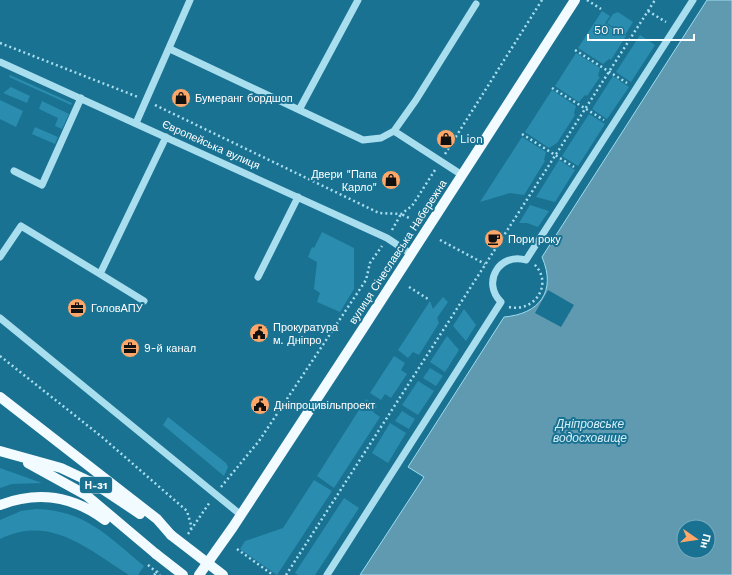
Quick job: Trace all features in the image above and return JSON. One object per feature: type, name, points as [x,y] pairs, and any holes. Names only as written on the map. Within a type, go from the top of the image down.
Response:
[{"type":"main road","name":"вулиця Січеславська Набережна","points":[[199,575],[241,515],[575,0]]},
{"type":"main road","points":[[0,397],[157,519],[171,535]]},
{"type":"main road","name":"Н-31","points":[[0,451],[61,468],[95,484],[171,535],[223,575]]},
{"type":"main road","name":"Н-31","points":[[12,454],[86,495],[183,575]]},
{"type":"main road","points":[[0,505],[14,500],[34,497],[56,497],[72,502],[94,512],[139,545],[156,554]]},
{"type":"street","points":[[136,123],[170,49],[190,0]]},
{"type":"street","points":[[299,110],[358,0]]},
{"type":"street","points":[[327,575],[501,302],[493,290],[492,282],[496,270],[504,261],[512,258],[526,260],[635,88],[693,0]]},
{"type":"street","points":[[170,49],[363,140],[381,138],[394,131],[416,100],[476,4]]},
{"type":"street","name":"Європейська вулиця","points":[[0,62],[387,238],[411,254]]},
{"type":"street","points":[[14,172],[42,185],[81,98]]},
{"type":"street","points":[[394,131],[462,175]]},
{"type":"street","points":[[100,274],[166,137]]},
{"type":"street","points":[[258,277],[298,197]]},
{"type":"street","points":[[0,257],[21,226],[144,301]]},
{"type":"street","points":[[0,318],[241,515]]},
{"type":"path","points":[[587,0],[601,9]]},
{"type":"path","points":[[286,575],[655,0]]},
{"type":"path","points":[[648,11],[664,21]]},
{"type":"path","points":[[0,43],[146,100]]},
{"type":"path","points":[[575,50],[635,88]]},
{"type":"path","points":[[552,88],[612,125]]},
{"type":"path","points":[[522,134],[582,172]]},
{"type":"path","points":[[0,356],[102,437],[187,511],[191,531],[215,494],[259,442],[366,280],[370,263],[401,214],[409,218]]},
{"type":"path","points":[[440,240],[496,270]]},
{"type":"path","points":[[501,302],[510,307],[518,308],[530,305],[539,296],[542,280],[540,272],[535,265],[526,260]]},
{"type":"path","points":[[409,286],[428,299]]},
{"type":"path","points":[[237,549],[273,575]]},
{"type":"path","points":[[148,565],[160,575]]},
{"type":"shaded area","points":[[602,11],[610,16],[605,23],[626,36],[611,60],[609,59],[603,64],[578,48]]},
{"type":"shaded area","points":[[618,12],[633,22],[625,35],[607,23],[613,14]]},
{"type":"shaded area","points":[[640,35],[655,45],[631,82],[616,72]]},
{"type":"shaded area","points":[[576,53],[600,68],[598,76],[600,77],[587,96],[585,95],[579,102],[555,86]]},
{"type":"shaded area","points":[[10,75],[72,103],[71,105],[9,77]]},
{"type":"shaded area","points":[[613,76],[629,87],[607,119],[592,109]]},
{"type":"shaded area","points":[[11,87],[30,96],[27,103],[3,93]]},
{"type":"shaded area","points":[[552,90],[576,106],[574,113],[575,115],[557,143],[549,148],[525,132]]},
{"type":"shaded area","points":[[0,100],[23,111],[16,127],[0,119]]},
{"type":"shaded area","points":[[42,101],[69,114],[62,129],[55,126],[58,118],[39,109]]},
{"type":"shaded area","points":[[589,114],[605,124],[578,166],[562,156]]},
{"type":"shaded area","points":[[35,127],[58,137],[55,144],[32,134]]},
{"type":"shaded area","points":[[522,137],[546,152],[545,161],[524,195],[510,193],[480,202]]},
{"type":"shaded area","points":[[559,160],[575,170],[555,202],[536,197]]},
{"type":"shaded area","points":[[530,205],[549,211],[538,227],[527,223],[519,223]]},
{"type":"shaded area","points":[[322,232],[354,248],[354,289],[340,312],[317,302],[320,293],[314,289],[317,262],[308,257],[312,247],[314,248]]},
{"type":"shaded area","points":[[443,297],[448,302],[437,318],[439,323],[419,355],[413,352],[408,358],[398,350],[430,301],[433,309]]},
{"type":"shaded area","points":[[464,309],[476,325],[466,341],[453,326]]},
{"type":"shaded area","points":[[447,336],[459,350],[445,372],[430,362]]},
{"type":"shaded area","points":[[394,356],[405,363],[401,370],[407,374],[391,398],[385,394],[381,400],[370,393]]},
{"type":"shaded area","points":[[430,368],[443,376],[436,386],[423,378]]},
{"type":"shaded area","points":[[418,381],[434,391],[418,415],[402,405]]},
{"type":"shaded area","points":[[366,399],[377,406],[373,412],[380,417],[334,488],[317,476]]},
{"type":"shaded area","points":[[402,411],[415,419],[409,429],[395,421]]},
{"type":"shaded area","points":[[168,417],[226,463],[228,467],[224,476],[163,425]]},
{"type":"shaded area","points":[[390,423],[406,433],[388,463],[372,453]]},
{"type":"shaded area","points":[[0,468],[42,483],[12,484],[0,488]]},
{"type":"shaded area","points":[[314,480],[332,491],[277,575],[240,549],[245,541],[283,528]]},
{"type":"shaded area","points":[[344,498],[359,508],[315,575],[298,575],[295,573]]},
{"type":"shaded area","points":[[36,509],[69,514],[82,520],[107,535],[144,566],[138,575],[129,575],[83,546],[68,538],[52,533],[35,530],[18,532],[0,539],[0,520],[21,511]]},
{"type":"water","name":"Дніпровське водосховище","points":[[707,0],[732,0],[732,575],[360,575],[424,477],[408,467],[504,317],[527,311],[542,299],[546,291],[546,270],[542,257]]},
{"type":"pier","points":[[548,290],[574,305],[561,327],[535,313]]},
{"type":"place","name":"Бумеранг бордшоп","points":[[181,98]]},
{"type":"place","name":"Lion","points":[[446,139]]},
{"type":"place","name":"Двери \"Папа Карло\"","points":[[391,180]]},
{"type":"place","name":"Пори року","points":[[494,239]]},
{"type":"place","name":"ГоловАПУ","points":[[77,308]]},
{"type":"place","name":"Прокуратура м. Дніпро","points":[[259,333]]},
{"type":"place","name":"9-й канал","points":[[130,348]]},
{"type":"place","name":"Дніпроцивільпроект","points":[[260,405]]}]
